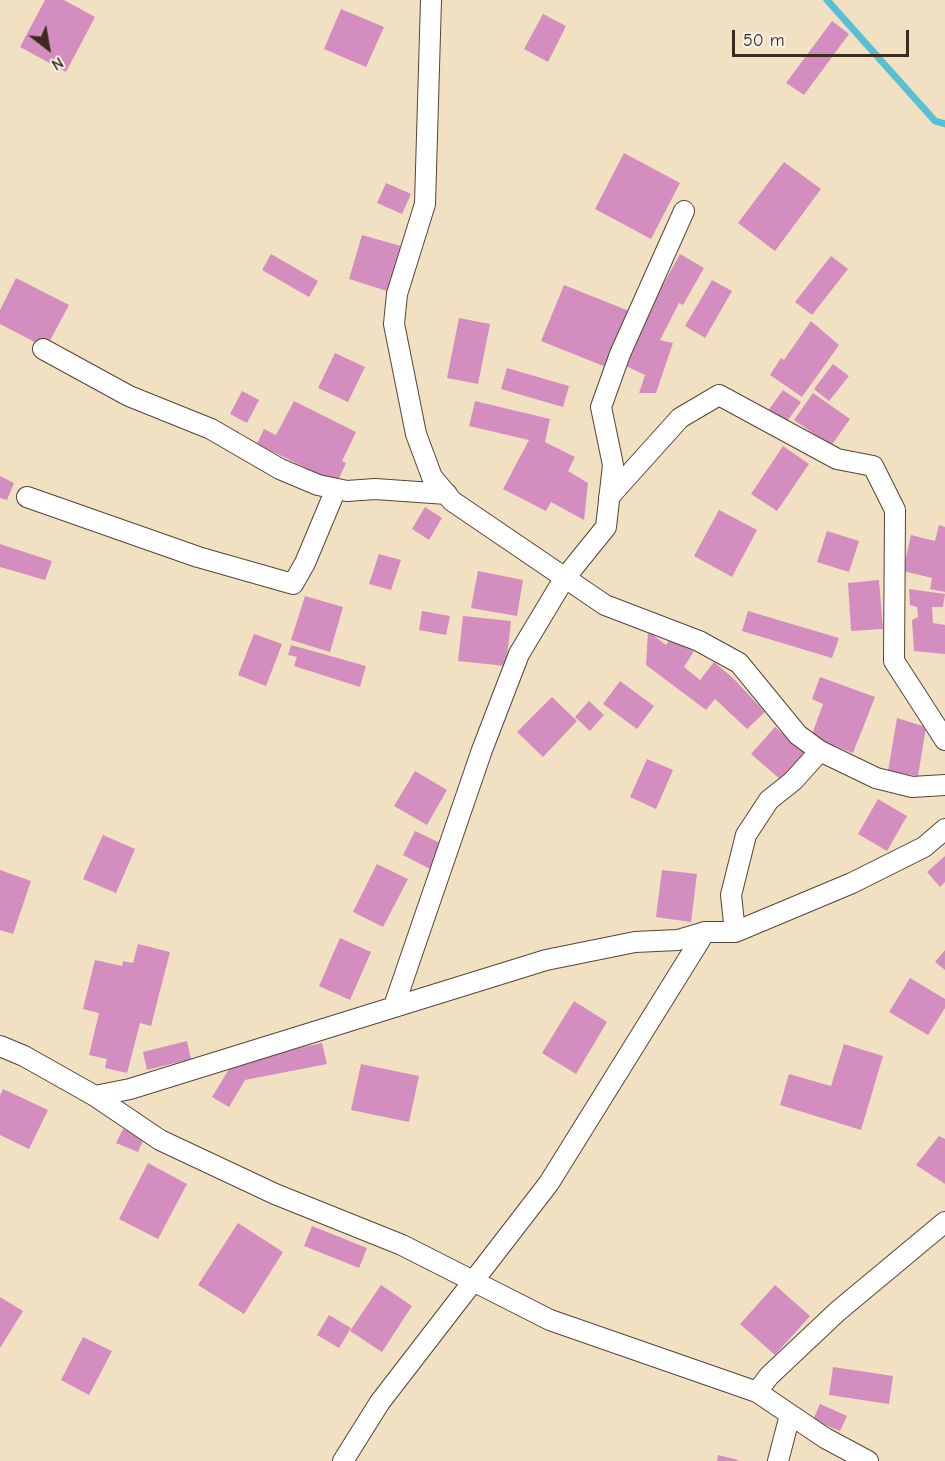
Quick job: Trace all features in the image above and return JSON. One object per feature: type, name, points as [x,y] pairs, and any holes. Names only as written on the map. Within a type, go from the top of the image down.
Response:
[{"type":"street","points":[[431,0],[425,204],[402,276],[394,324],[416,434],[432,477],[447,495],[564,579],[605,605],[699,641],[739,663],[798,735],[820,751],[876,778],[912,787],[945,785]]},
{"type":"street","points":[[394,1006],[482,750],[519,654],[564,579],[606,527],[613,465],[601,407],[620,354],[684,211]]},
{"type":"street","points":[[43,349],[129,396],[211,429],[280,469],[318,485],[336,489],[375,489],[447,495]]},
{"type":"street","points":[[609,497],[680,418],[719,395],[837,459],[873,466],[895,510],[894,661],[945,740]]},
{"type":"street","points":[[27,497],[198,557],[293,584],[305,563],[336,489]]},
{"type":"street","points":[[735,932],[730,896],[746,835],[769,800],[793,781],[820,751]]},
{"type":"street","points":[[95,1096],[130,1089],[546,960],[634,942],[678,940],[705,932],[735,932],[852,882],[914,852],[945,829]]},
{"type":"street","points":[[343,1461],[380,1402],[549,1183],[705,932]]},
{"type":"street","points":[[0,1046],[24,1056],[95,1096],[160,1140],[275,1194],[402,1245],[549,1320],[757,1392],[825,1438],[868,1461]]},
{"type":"street","points":[[757,1392],[769,1376],[838,1311],[945,1222]]},
{"type":"street","points":[[778,1461],[790,1415]]},
{"type":"building","points":[[45,0],[64,0],[95,17],[66,72],[20,47]]},
{"type":"building","points":[[341,9],[384,27],[366,67],[324,49]]},
{"type":"building","points":[[543,14],[566,26],[548,62],[524,49]]},
{"type":"building","points":[[832,21],[849,34],[804,95],[786,83]]},
{"type":"building","points":[[624,153],[680,183],[651,239],[595,209]]},
{"type":"building","points":[[784,162],[821,189],[775,251],[738,223]]},
{"type":"building","points":[[386,183],[411,194],[402,214],[377,203]]},
{"type":"building","points":[[362,235],[401,246],[387,291],[349,279]]},
{"type":"building","points":[[271,254],[318,281],[309,297],[262,270]]},
{"type":"building","points":[[680,254],[704,268],[683,305],[679,303],[660,340],[673,343],[656,393],[639,393],[645,375],[626,366],[649,310]]},
{"type":"building","points":[[831,256],[848,269],[812,315],[795,302]]},
{"type":"building","points":[[16,278],[69,305],[46,348],[0,324],[0,310]]},
{"type":"building","points":[[712,280],[732,291],[705,338],[685,326]]},
{"type":"building","points":[[564,285],[629,311],[606,367],[541,341]]},
{"type":"building","points":[[459,318],[490,324],[478,384],[447,378]]},
{"type":"building","points":[[811,321],[839,345],[802,397],[770,375],[781,358],[784,360]]},
{"type":"building","points":[[335,353],[365,367],[348,402],[318,388]]},
{"type":"building","points":[[833,364],[849,376],[829,401],[814,389]]},
{"type":"building","points":[[507,368],[569,386],[563,407],[501,389]]},
{"type":"building","points":[[783,390],[801,402],[785,424],[767,412]]},
{"type":"building","points":[[242,391],[259,400],[247,423],[230,414]]},
{"type":"building","points":[[813,393],[850,419],[831,446],[794,420]]},
{"type":"building","points":[[294,401],[356,432],[342,461],[346,463],[337,483],[257,444],[264,429],[276,435]]},
{"type":"building","points":[[475,401],[550,419],[545,442],[575,457],[568,471],[588,483],[584,520],[551,502],[546,511],[503,489],[529,440],[469,426]]},
{"type":"building","points":[[783,446],[809,464],[777,511],[751,494]]},
{"type":"building","points":[[0,476],[14,483],[7,500],[0,498]]},
{"type":"building","points":[[425,507],[442,518],[429,540],[412,529]]},
{"type":"building","points":[[719,510],[757,530],[732,577],[694,556]]},
{"type":"building","points":[[939,525],[945,527],[945,592],[930,589],[932,578],[903,571],[911,535],[935,541]]},
{"type":"building","points":[[827,531],[859,541],[849,572],[817,562]]},
{"type":"building","points":[[0,544],[52,561],[45,580],[0,567]]},
{"type":"building","points":[[379,554],[401,560],[391,590],[369,584]]},
{"type":"building","points":[[478,571],[523,580],[517,616],[471,608]]},
{"type":"building","points":[[879,580],[883,629],[851,631],[848,583]]},
{"type":"building","points":[[909,589],[945,594],[943,607],[932,607],[933,623],[945,625],[945,654],[914,651],[912,620],[918,617],[917,607],[910,605]]},
{"type":"building","points":[[305,596],[343,607],[330,652],[291,640]]},
{"type":"building","points":[[422,611],[450,616],[446,635],[419,630]]},
{"type":"building","points":[[748,611],[839,638],[832,658],[742,631]]},
{"type":"building","points":[[463,616],[511,621],[506,666],[458,661]]},
{"type":"building","points":[[648,631],[666,645],[670,639],[694,651],[684,667],[700,680],[714,662],[733,678],[765,712],[747,729],[715,699],[706,710],[646,665]]},
{"type":"building","points":[[254,634],[282,644],[266,686],[238,675]]},
{"type":"building","points":[[291,645],[366,666],[360,687],[294,666],[297,657],[288,655]]},
{"type":"building","points":[[820,677],[875,697],[853,753],[811,737],[823,704],[812,699]]},
{"type":"building","points":[[620,681],[654,706],[637,729],[603,704]]},
{"type":"building","points":[[552,697],[577,721],[543,757],[517,732]]},
{"type":"building","points":[[589,701],[604,715],[590,731],[575,717]]},
{"type":"building","points":[[897,718],[926,727],[918,776],[888,771]]},
{"type":"building","points":[[775,727],[805,753],[781,780],[751,754]]},
{"type":"building","points":[[647,759],[673,770],[656,809],[630,797]]},
{"type":"building","points":[[415,771],[447,790],[427,825],[394,806]]},
{"type":"building","points":[[878,799],[907,816],[887,851],[858,834]]},
{"type":"building","points":[[415,831],[442,844],[430,869],[403,855]]},
{"type":"building","points":[[103,835],[135,849],[116,893],[83,879]]},
{"type":"building","points":[[945,856],[945,882],[940,887],[927,872]]},
{"type":"building","points":[[377,864],[408,879],[383,927],[353,912]]},
{"type":"building","points":[[0,870],[31,881],[13,934],[0,930]]},
{"type":"building","points":[[662,870],[697,874],[691,922],[656,917]]},
{"type":"building","points":[[340,938],[371,952],[350,1000],[319,986]]},
{"type":"building","points":[[138,944],[170,952],[151,1026],[140,1023],[127,1073],[105,1068],[107,1059],[89,1055],[99,1013],[83,1009],[95,960],[122,966],[123,961],[133,963]]},
{"type":"building","points":[[945,950],[945,970],[935,962]]},
{"type":"building","points":[[910,978],[945,999],[945,1008],[928,1035],[889,1012]]},
{"type":"building","points":[[574,1001],[607,1022],[576,1074],[542,1053]]},
{"type":"building","points":[[187,1041],[191,1059],[147,1070],[143,1052]]},
{"type":"building","points":[[322,1043],[327,1064],[245,1080],[229,1107],[212,1097],[234,1061]]},
{"type":"building","points":[[844,1044],[883,1056],[861,1130],[780,1105],[789,1074],[831,1086]]},
{"type":"building","points":[[361,1064],[419,1076],[409,1122],[351,1110]]},
{"type":"building","points":[[3,1089],[48,1110],[29,1149],[0,1135],[0,1096]]},
{"type":"building","points":[[123,1129],[144,1138],[138,1152],[116,1143]]},
{"type":"building","points":[[939,1136],[945,1139],[945,1184],[916,1165]]},
{"type":"building","points":[[148,1163],[187,1184],[158,1239],[119,1219]]},
{"type":"building","points":[[238,1223],[283,1252],[244,1314],[198,1285]]},
{"type":"building","points":[[312,1226],[367,1248],[359,1268],[304,1246]]},
{"type":"building","points":[[381,1285],[412,1306],[382,1352],[350,1331]]},
{"type":"building","points":[[775,1285],[810,1316],[775,1355],[740,1324]]},
{"type":"building","points":[[0,1297],[23,1311],[0,1348]]},
{"type":"building","points":[[329,1315],[351,1328],[339,1348],[317,1335]]},
{"type":"building","points":[[83,1337],[112,1351],[89,1395],[61,1380]]},
{"type":"building","points":[[833,1367],[893,1376],[889,1404],[829,1395]]},
{"type":"building","points":[[820,1404],[847,1416],[840,1431],[813,1420]]},
{"type":"building","points":[[718,1455],[738,1460],[738,1461],[717,1461]]},
{"type":"waterway","points":[[827,0],[935,121],[945,124]]}]
